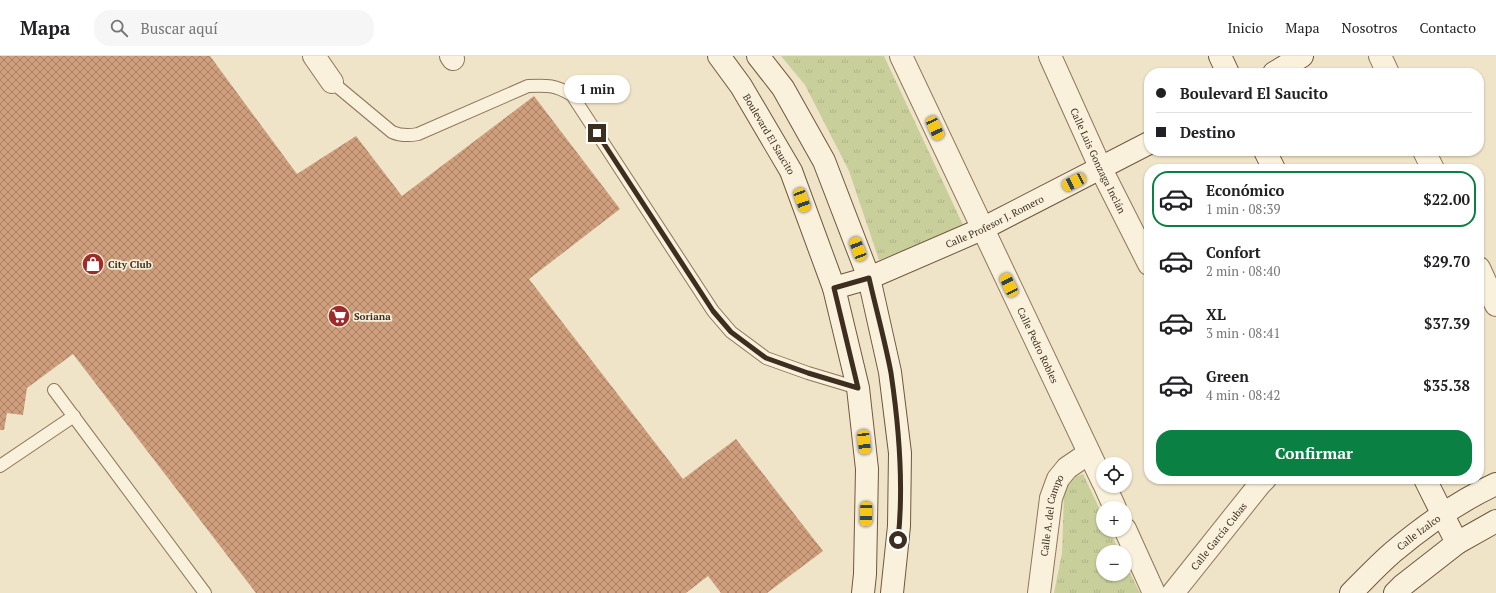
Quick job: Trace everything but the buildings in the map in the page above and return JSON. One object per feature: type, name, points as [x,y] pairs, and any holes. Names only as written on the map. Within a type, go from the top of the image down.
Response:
[{"type":"street","points":[[314,56],[332,82]]},
{"type":"street","name":"Boulevard El Saucito","points":[[719,56],[741,86],[791,171],[834,288],[858,388],[867,469],[865,574],[863,593]]},
{"type":"street","points":[[758,56],[783,88],[824,160],[869,278],[890,372],[900,453],[899,526],[892,593]]},
{"type":"street","name":"Calle Pedro Robles","points":[[901,56],[1096,466]]},
{"type":"street","name":"Calle Luis Gonzaga Inclán","points":[[1050,56],[1101,169],[1144,254]]},
{"type":"street","points":[[1220,56],[1226,68]]},
{"type":"street","points":[[1282,68],[1302,56]]},
{"type":"street","points":[[1380,56],[1386,68]]},
{"type":"street","name":"Calle Profesor J. Romero","points":[[834,288],[869,278],[982,229],[1144,146]]},
{"type":"street","points":[[1484,279],[1496,305]]},
{"type":"street","name":"Calle A. del Campo","points":[[1039,593],[1051,498],[1058,479],[1067,468],[1090,453]]},
{"type":"street","name":"Calle García Cubas","points":[[1173,593],[1258,484]]},
{"type":"street","points":[[1427,484],[1457,543]]},
{"type":"street","name":"Calle Izalco","points":[[1351,593],[1393,552],[1442,515],[1481,491],[1496,484]]},
{"type":"street","points":[[1396,593],[1457,543],[1496,521]]},
{"type":"street","points":[[1129,537],[1154,593]]},
{"type":"lane","points":[[332,82],[392,132],[401,136],[418,134],[528,86],[544,85],[559,87],[572,95],[713,311],[731,332],[766,358],[808,373],[858,388]]},
{"type":"lane","points":[[54,390],[205,593]]},
{"type":"lane","points":[[0,466],[74,416]]},
{"type":"green space","points":[[781,56],[884,56],[964,227],[879,260],[849,171],[805,85]]},
{"type":"green space","points":[[1083,474],[1096,501],[1096,537],[1112,537],[1116,545],[1096,545],[1096,581],[1132,581],[1132,577],[1140,593],[1054,593],[1062,553],[1064,495],[1070,479]]},
{"type":"place","name":"City Club","points":[[93,264]]},
{"type":"place","name":"Soriana","points":[[339,316]]},
{"type":"route","points":[[597,133],[713,311],[731,332],[766,358],[808,373],[858,388],[834,288],[869,278],[890,372],[900,453],[898,540]]}]
